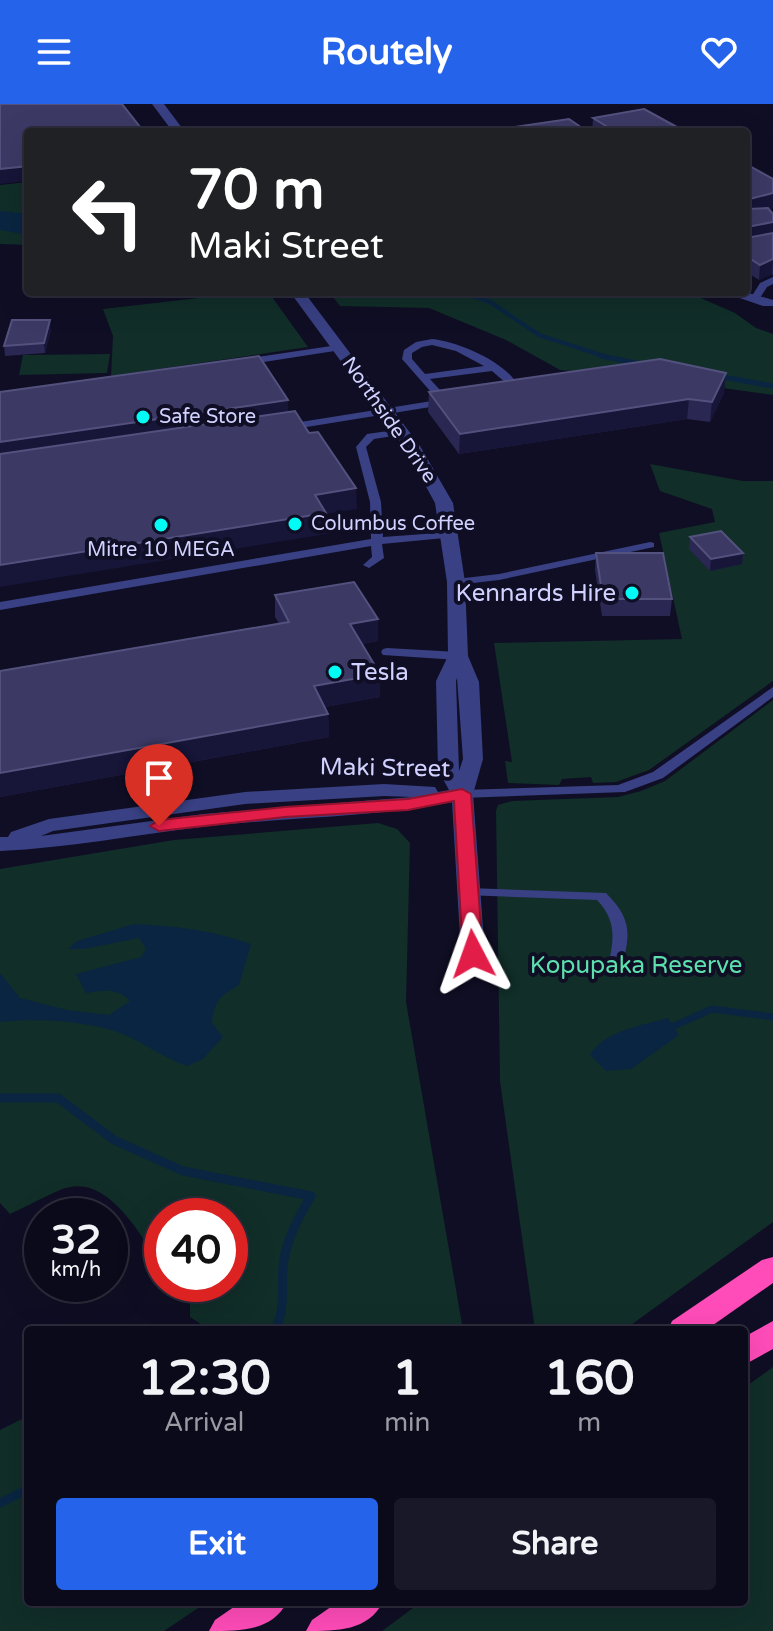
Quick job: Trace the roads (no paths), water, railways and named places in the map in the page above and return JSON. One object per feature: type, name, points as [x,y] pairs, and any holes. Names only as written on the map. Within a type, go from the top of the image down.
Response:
[{"type":"highway","points":[[689,1326],[773,1268]]},
{"type":"highway","points":[[748,1350],[773,1333]]},
{"type":"highway","points":[[227,1631],[264,1606]]},
{"type":"highway","points":[[324,1631],[360,1606]]},
{"type":"street","points":[[158,104],[176,128]]},
{"type":"street","name":"Northside Drive","points":[[300,296],[402,432],[437,486],[444,503],[456,582],[458,656],[446,681],[448,770],[462,794],[473,954]]},
{"type":"street","points":[[743,296],[765,302]]},
{"type":"street","name":"Maki Street","points":[[2,844],[49,825],[245,798],[384,790],[462,794]]},
{"type":"lane","points":[[765,302],[763,285],[773,280]]},
{"type":"lane","points":[[445,402],[407,359],[407,352],[413,345],[434,343],[462,348],[513,385],[489,393]]},
{"type":"lane","points":[[225,364],[338,348]]},
{"type":"lane","points":[[423,377],[492,368]]},
{"type":"lane","points":[[270,430],[460,399]]},
{"type":"lane","points":[[369,565],[378,558],[375,490],[361,447],[371,436],[402,432]]},
{"type":"lane","points":[[0,606],[378,541],[451,535]]},
{"type":"lane","points":[[456,582],[499,577],[650,545]]},
{"type":"lane","points":[[387,652],[458,656]]},
{"type":"lane","points":[[462,794],[620,789],[658,775],[773,691]]},
{"type":"lane","points":[[469,892],[601,896],[615,908],[623,935],[615,966]]},
{"type":"water","points":[[0,211],[24,214],[24,234],[0,230]]},
{"type":"water","points":[[134,924],[193,930],[251,944],[239,985],[223,996],[214,1009],[212,1023],[223,1037],[203,1059],[187,1066],[125,1035],[80,1023],[47,1020],[0,1022],[0,973],[20,998],[67,1010],[109,1015],[130,1001],[115,992],[86,993],[76,974],[141,957],[146,949],[139,938],[84,949],[68,949],[77,941]]},
{"type":"water","points":[[668,1018],[679,1035],[631,1069],[606,1071],[590,1055],[614,1034]]},
{"type":"waterway","points":[[473,296],[490,302],[539,335],[608,357]]},
{"type":"waterway","points":[[601,356],[608,357]]},
{"type":"waterway","points":[[608,357],[641,364]]},
{"type":"waterway","points":[[717,376],[773,386]]},
{"type":"waterway","points":[[665,1030],[712,1009],[773,1017]]},
{"type":"waterway","points":[[0,1098],[58,1098],[114,1140],[183,1171],[311,1196],[286,1248],[282,1307],[276,1326]]},
{"type":"waterway","points":[[0,1503],[24,1491]]},
{"type":"place","name":"Safe Store","points":[[143,417]]},
{"type":"place","name":"Columbus Coffee","points":[[295,524]]},
{"type":"place","name":"Mitre 10 MEGA","points":[[161,525]]},
{"type":"place","name":"Kennards Hire","points":[[632,593]]},
{"type":"place","name":"Tesla","points":[[335,672]]},
{"type":"park label","name":"Kopupaka Reserve","points":[[636,965]]}]
